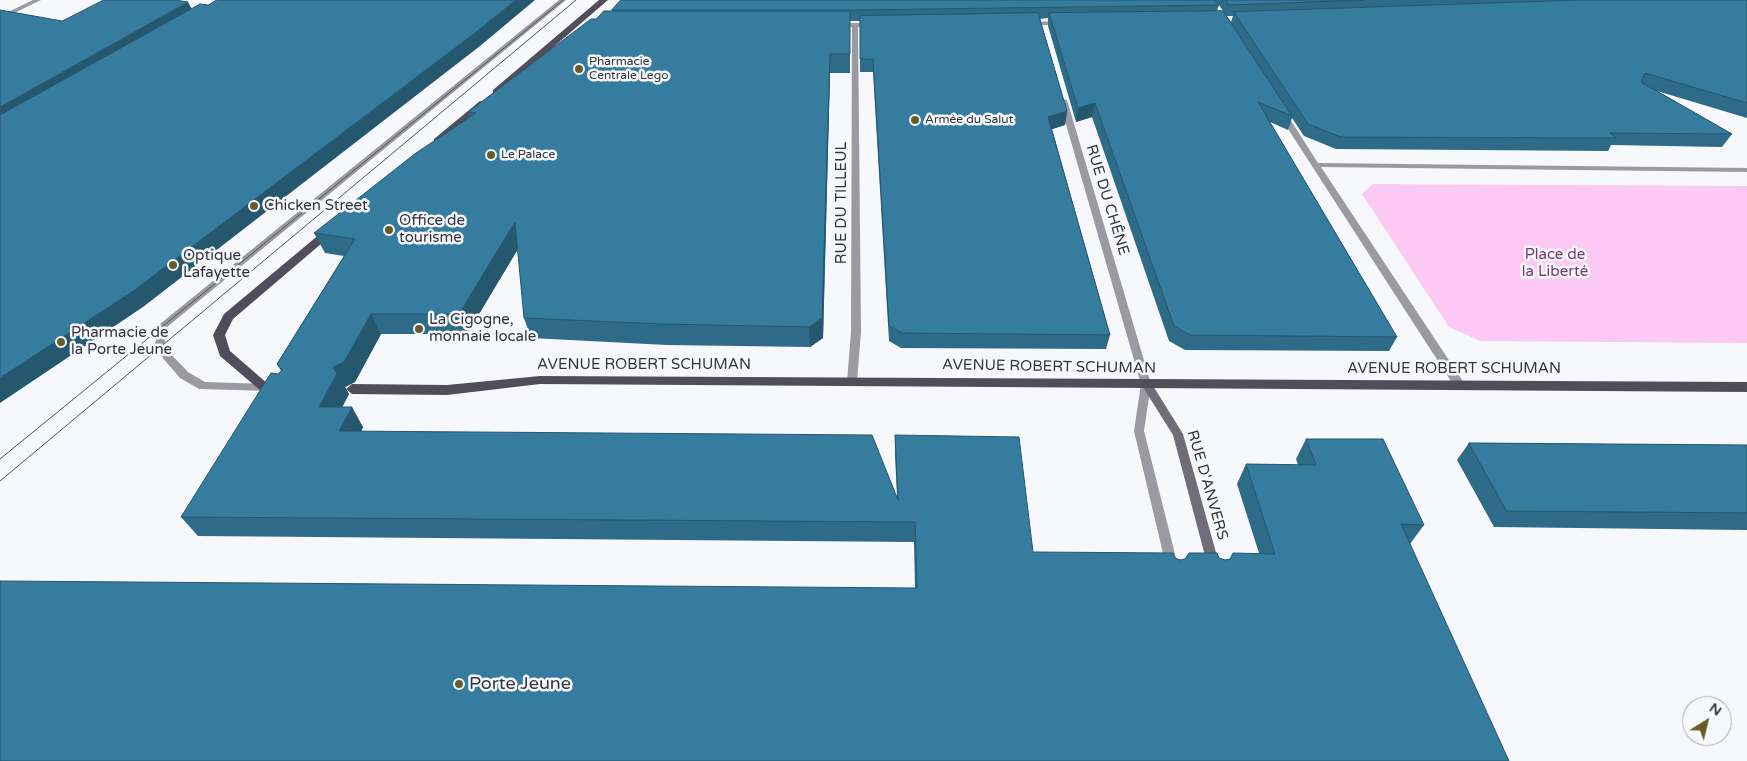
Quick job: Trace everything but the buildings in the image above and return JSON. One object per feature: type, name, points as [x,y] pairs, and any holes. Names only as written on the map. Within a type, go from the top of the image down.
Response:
[{"type":"main road","points":[[432,146],[587,20],[604,0]]},
{"type":"main road","points":[[287,389],[265,388],[224,353],[219,335],[228,317],[341,222]]},
{"type":"main road","name":"AVENUE ROBERT SCHUMAN","points":[[352,389],[447,390],[540,380],[1747,387]]},
{"type":"main road","name":"RUE D'ANVERS","points":[[1146,384],[1178,434],[1216,572]]},
{"type":"street","points":[[0,18],[38,0]]},
{"type":"street","points":[[265,388],[203,386],[184,375],[159,348],[163,326],[563,0]]},
{"type":"street","points":[[1021,24],[1069,23]]},
{"type":"street","points":[[1041,24],[1044,34]]},
{"type":"street","points":[[825,25],[884,25]]},
{"type":"street","name":"RUE DU TILLEUL","points":[[852,382],[856,332],[855,25]]},
{"type":"street","name":"RUE DU CHÊNE","points":[[1061,91],[1146,384]]},
{"type":"street","points":[[1280,110],[1460,386]]},
{"type":"street","points":[[1316,166],[1747,170]]},
{"type":"street","points":[[1146,384],[1139,431],[1173,572]]},
{"type":"green space","name":"Place de la Liberté","points":[[1373,184],[1747,186],[1747,343],[1480,341],[1449,327],[1362,194]]},
{"type":"tram line","points":[[0,459],[563,0]]},
{"type":"tram line","points":[[0,481],[576,0]]},
{"type":"place","name":"Pharmacie Centrale Lego","points":[[579,69]]},
{"type":"place","name":"Armée du Salut","points":[[915,120]]},
{"type":"place","name":"Le Palace","points":[[491,155]]},
{"type":"place","name":"Chicken Street","points":[[254,206]]},
{"type":"place","name":"Office de tourisme","points":[[389,230]]},
{"type":"place","name":"Optique Lafayette","points":[[173,265]]},
{"type":"place","name":"La Cigogne, monnaie locale","points":[[419,329]]},
{"type":"place","name":"Pharmacie de la Porte Jeune","points":[[61,342]]},
{"type":"place","name":"Porte Jeune","points":[[459,684]]}]
